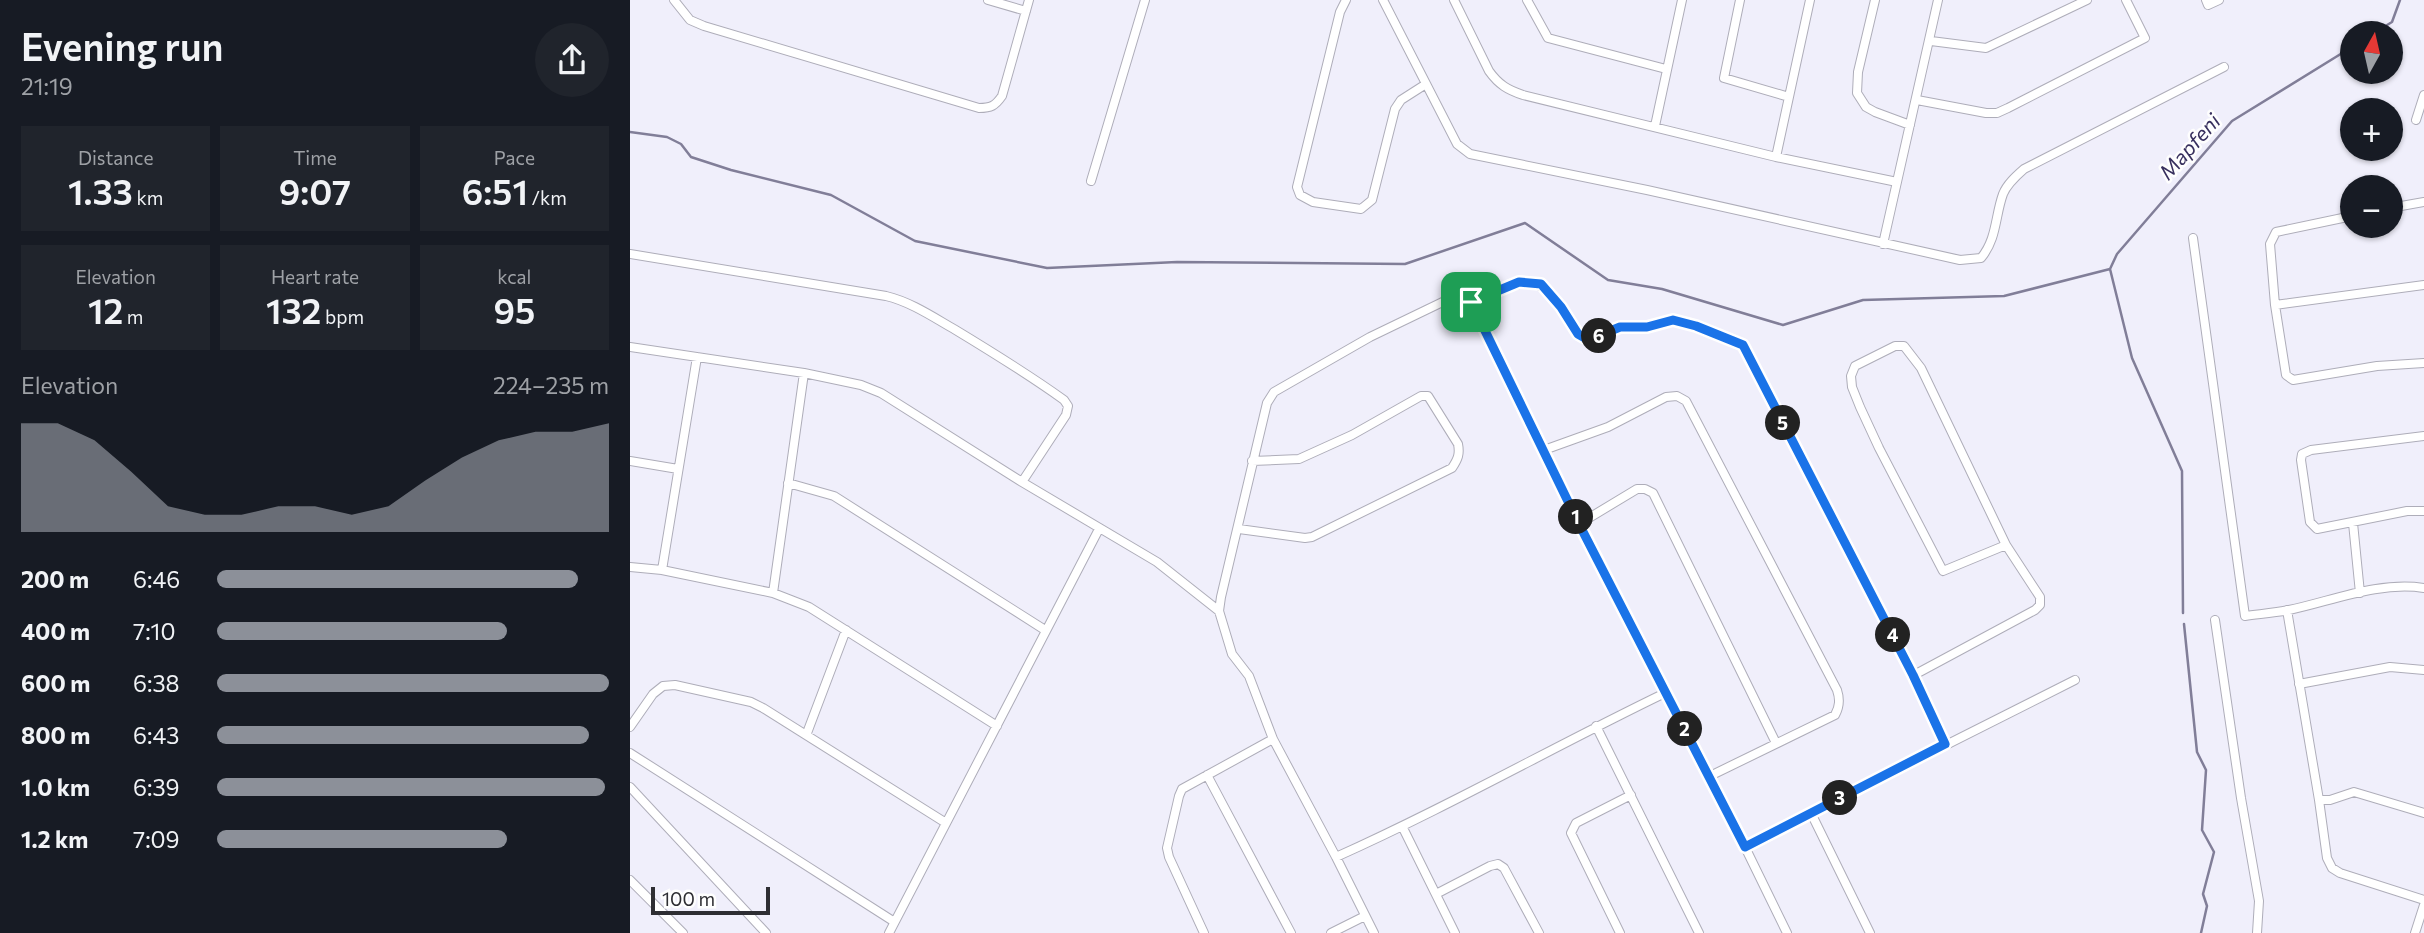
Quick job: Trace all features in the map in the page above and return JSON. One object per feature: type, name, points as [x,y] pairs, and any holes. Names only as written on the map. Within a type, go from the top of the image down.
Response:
[{"type":"street","points":[[674,0],[690,20],[704,26],[979,108],[996,105],[1002,96],[1029,0]]},
{"type":"street","points":[[988,0],[1026,11]]},
{"type":"street","points":[[1091,181],[1145,0]]},
{"type":"street","points":[[1346,0],[1340,12],[1297,187],[1300,195],[1313,202],[1337,206],[1361,209],[1368,206],[1372,200],[1395,109],[1401,100],[1426,84]]},
{"type":"street","points":[[1383,0],[1457,144],[1470,154],[1647,190],[1960,260],[1982,258],[1988,250],[2003,193],[2012,179],[2024,169],[2224,67]]},
{"type":"street","points":[[1454,0],[1489,71],[1506,89],[1776,157],[1897,183]]},
{"type":"street","points":[[1527,0],[1548,38],[1666,69]]},
{"type":"street","points":[[1655,126],[1682,0]]},
{"type":"street","points":[[1741,0],[1724,78],[1789,97]]},
{"type":"street","points":[[1776,157],[1810,0]]},
{"type":"street","points":[[1875,0],[1858,72],[1857,93],[1867,107],[1875,112],[1910,125]]},
{"type":"street","points":[[1883,244],[1931,41],[1938,0]]},
{"type":"street","points":[[1931,41],[1986,48],[2087,0]]},
{"type":"street","points":[[1917,100],[1986,113],[1997,113],[2008,108],[2145,38],[2126,0]]},
{"type":"street","points":[[2206,0],[2208,5],[2219,0]]},
{"type":"street","points":[[2416,120],[2424,95]]},
{"type":"street","points":[[2403,206],[2424,202]]},
{"type":"street","points":[[2340,219],[2276,232],[2270,244],[2275,305],[2286,375],[2293,380],[2377,366],[2424,363]]},
{"type":"street","points":[[2193,238],[2245,616],[2407,585],[2424,588]]},
{"type":"street","points":[[630,254],[886,296],[938,320],[1018,367],[1064,400],[1068,406],[1066,415],[1022,482]]},
{"type":"street","points":[[1471,302],[1519,282],[1533,282],[1541,284],[1550,293],[1578,334],[1585,338],[1591,339],[1620,327],[1647,327],[1673,320],[1743,345],[1913,675],[1945,744]]},
{"type":"street","points":[[2275,305],[2424,285]]},
{"type":"street","points":[[1374,933],[1273,739],[1249,676],[1232,654],[1219,611],[1252,461],[1267,403],[1274,392],[1370,337],[1455,296],[1462,296],[1471,302],[1579,524],[1710,776],[1783,932]]},
{"type":"street","points":[[1913,675],[2040,605],[2036,589],[2006,545],[1912,354],[1904,346],[1895,346],[1855,366],[1851,376],[1852,387],[1860,407],[1943,570],[2006,545]]},
{"type":"street","points":[[630,347],[804,373],[861,385],[881,393],[1022,482],[1157,562],[1219,611]]},
{"type":"street","points":[[662,570],[697,357]]},
{"type":"street","points":[[773,593],[804,373]]},
{"type":"street","points":[[1239,529],[1312,537],[1452,468],[1459,452],[1458,443],[1428,396],[1421,396],[1352,435],[1299,459],[1252,461]]},
{"type":"street","points":[[1544,450],[1608,427],[1666,397],[1677,396],[1686,401],[1840,698],[1835,715],[1710,776]]},
{"type":"street","points":[[2424,436],[2311,450],[2302,454],[2301,460],[2312,526],[2323,529],[2407,511],[2424,511]]},
{"type":"street","points":[[630,461],[678,469]]},
{"type":"street","points":[[788,483],[834,496],[1045,630]]},
{"type":"street","points":[[1579,524],[1637,489],[1645,489],[1653,494],[1776,743]]},
{"type":"street","points":[[2353,523],[2360,593]]},
{"type":"street","points":[[889,933],[1099,529]]},
{"type":"street","points":[[630,567],[662,570],[773,593],[809,607],[997,726]]},
{"type":"street","points":[[2287,610],[2327,858],[2332,867],[2340,873],[2424,903],[2415,933]]},
{"type":"street","points":[[2215,620],[2259,901],[2258,933]]},
{"type":"street","points":[[807,733],[846,630]]},
{"type":"street","points":[[2299,684],[2390,667],[2424,670]]},
{"type":"street","points":[[1745,847],[2075,680]]},
{"type":"street","points":[[630,727],[653,694],[663,686],[675,685],[751,702],[807,733],[946,824]]},
{"type":"street","points":[[1336,857],[1402,828],[1596,726],[1665,693]]},
{"type":"street","points":[[1596,726],[1699,933]]},
{"type":"street","points":[[1204,933],[1172,868],[1167,848],[1179,796],[1182,789],[1273,739]]},
{"type":"street","points":[[630,753],[893,921]]},
{"type":"street","points":[[1207,775],[1291,933]]},
{"type":"street","points":[[630,787],[766,933]]},
{"type":"street","points":[[2319,800],[2330,800],[2354,792],[2424,813]]},
{"type":"street","points":[[1620,933],[1571,833],[1576,823],[1631,795]]},
{"type":"street","points":[[1811,813],[1870,933]]},
{"type":"street","points":[[1402,828],[1455,933]]},
{"type":"street","points":[[1436,894],[1498,864],[1504,868],[1539,933]]},
{"type":"street","points":[[630,880],[683,933]]},
{"type":"street","points":[[1331,933],[1365,916]]},
{"type":"waterway","name":"Mapfeni","points":[[2392,21],[2400,0]]},
{"type":"waterway","name":"Mapfeni","points":[[2110,269],[2117,254],[2232,121],[2340,54]]},
{"type":"waterway","points":[[630,132],[667,137],[681,144],[691,157],[831,195],[915,241],[1047,268],[1177,262],[1405,264],[1525,223],[1608,280],[1662,289],[1783,325],[1863,300],[2004,296],[2110,269]]},
{"type":"waterway","points":[[2110,269],[2132,358],[2182,471],[2183,613]]},
{"type":"waterway","points":[[2184,624],[2197,752],[2206,770],[2202,830],[2214,852],[2203,894],[2207,906],[2201,933]]},
{"type":"route","points":[[1519,282],[1533,282],[1541,284],[1550,293],[1578,334],[1585,338],[1591,339],[1620,327],[1647,327],[1673,320],[1743,345],[1913,675],[1945,744],[1745,847],[1579,524],[1471,302],[1519,282]]}]
